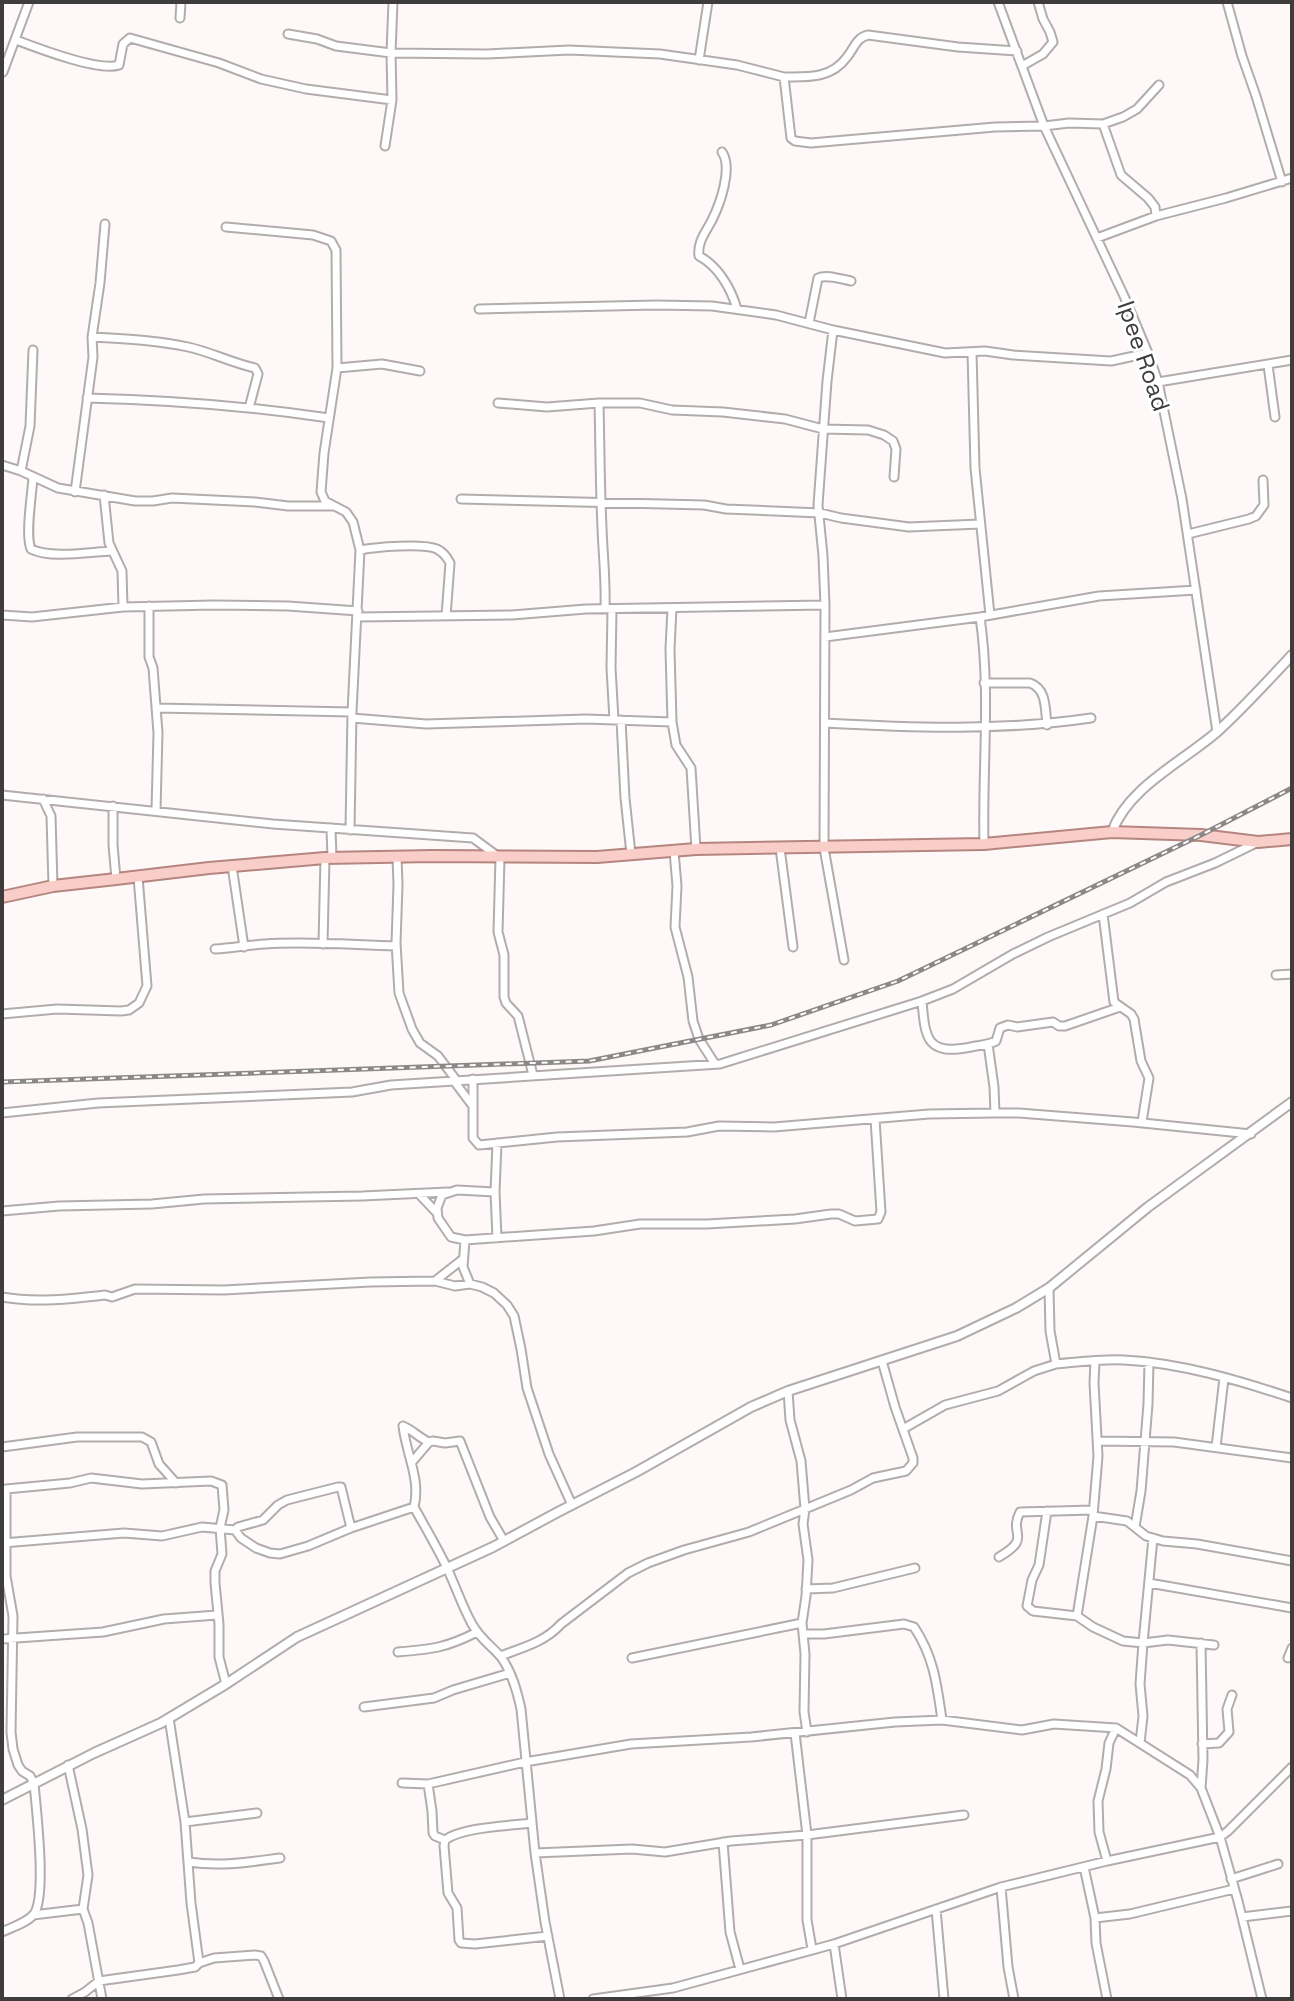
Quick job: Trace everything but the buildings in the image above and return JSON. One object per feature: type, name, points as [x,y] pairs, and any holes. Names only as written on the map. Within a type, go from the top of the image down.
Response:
[{"type":"main road","points":[[2,897],[53,886],[328,858],[597,857],[696,849],[984,844],[1112,832],[1201,835],[1258,842],[1292,839]]},
{"type":"street","points":[[3,72],[29,2]]},
{"type":"street","points":[[180,18],[181,2]]},
{"type":"street","points":[[385,146],[392,100],[393,2]]},
{"type":"street","points":[[699,60],[708,2]]},
{"type":"street","name":"Ipee Road","points":[[998,2],[1044,126],[1097,238],[1158,382],[1188,534],[1217,732]]},
{"type":"street","points":[[1022,66],[1043,54],[1053,42],[1038,2]]},
{"type":"street","points":[[1227,2],[1282,182]]},
{"type":"street","points":[[288,34],[336,46],[391,53],[613,51],[737,65],[784,77],[813,78],[827,73],[846,59],[856,41],[868,35],[1017,51]]},
{"type":"street","points":[[16,40],[110,68],[119,65],[123,44],[130,38],[219,63],[261,79],[306,89],[392,100]]},
{"type":"street","points":[[784,77],[790,134],[795,141],[811,143],[995,127],[1103,124],[1137,109],[1159,85]]},
{"type":"street","points":[[1103,124],[1121,175],[1148,198],[1155,207],[1156,216]]},
{"type":"street","points":[[722,152],[726,158],[727,172],[715,214],[697,252],[733,293],[737,309]]},
{"type":"street","points":[[1097,238],[1156,216],[1292,178]]},
{"type":"street","points":[[75,492],[93,357],[92,337],[105,224]]},
{"type":"street","points":[[226,227],[313,235],[331,241],[336,250],[337,368],[321,492],[325,501],[346,512],[353,522],[360,550],[350,830]]},
{"type":"street","points":[[809,323],[818,278],[829,276],[851,281]]},
{"type":"street","points":[[479,309],[656,305],[737,309],[956,354],[985,351],[1099,361],[1129,359],[1148,353]]},
{"type":"street","points":[[833,330],[818,505],[825,605],[824,848],[844,960]]},
{"type":"street","points":[[92,337],[149,340],[191,347],[255,368],[258,374],[249,408]]},
{"type":"street","points":[[21,471],[30,426],[33,350]]},
{"type":"street","points":[[972,352],[975,468],[990,615]]},
{"type":"street","points":[[1158,382],[1292,360]]},
{"type":"street","points":[[337,368],[382,364],[420,371]]},
{"type":"street","points":[[1268,365],[1275,417]]},
{"type":"street","points":[[87,398],[167,401],[329,418]]},
{"type":"street","points":[[498,403],[547,407],[640,403],[672,410],[785,419],[823,429],[868,430],[893,441],[896,449],[894,477]]},
{"type":"street","points":[[599,403],[603,558],[631,854]]},
{"type":"street","points":[[2,465],[58,488],[135,501],[172,498],[335,506]]},
{"type":"street","points":[[33,477],[28,544],[31,549],[49,553],[112,551]]},
{"type":"street","points":[[1188,534],[1256,516],[1264,505],[1263,480]]},
{"type":"street","points":[[104,495],[109,543],[122,571],[123,607]]},
{"type":"street","points":[[461,499],[704,505],[726,509],[820,513],[909,527],[980,524]]},
{"type":"street","points":[[360,550],[391,546],[440,551],[450,563],[446,616]]},
{"type":"street","points":[[825,637],[980,617],[1099,596],[1196,590]]},
{"type":"street","points":[[2,615],[32,617],[149,606],[273,606],[358,614],[446,616],[825,605]]},
{"type":"street","points":[[149,606],[149,657],[153,668],[159,751],[156,810]]},
{"type":"street","points":[[672,608],[672,722],[676,745],[691,768],[696,849]]},
{"type":"street","points":[[980,617],[984,683],[984,844]]},
{"type":"street","points":[[1112,832],[1117,817],[1128,804],[1166,770],[1217,732],[1292,655]]},
{"type":"street","points":[[984,683],[1037,685],[1041,689],[1047,725]]},
{"type":"street","points":[[157,708],[352,715],[426,724],[586,719],[672,722]]},
{"type":"street","points":[[825,723],[984,728],[1047,725],[1091,718]]},
{"type":"street","points":[[2,795],[273,824],[473,838],[500,858],[498,932],[504,955],[504,997],[518,1016],[533,1075]]},
{"type":"street","points":[[43,799],[51,816],[53,886]]},
{"type":"street","points":[[113,806],[116,879]]},
{"type":"street","points":[[323,944],[331,828]]},
{"type":"street","points":[[2,1113],[98,1103],[352,1092],[391,1085],[715,1064],[763,1052],[922,1001],[964,983],[1025,949],[1130,903],[1166,882],[1258,842]]},
{"type":"street","points":[[780,848],[793,947]]},
{"type":"street","points":[[674,851],[677,886],[675,927],[688,977],[693,1021],[699,1039],[715,1064]]},
{"type":"street","points":[[397,857],[399,993],[420,1043],[438,1056],[473,1107]]},
{"type":"street","points":[[232,866],[244,947]]},
{"type":"street","points":[[2,1014],[57,1009],[121,1011],[139,1003],[147,986],[138,877]]},
{"type":"street","points":[[1103,914],[1114,1002],[1134,1019],[1141,1061],[1149,1078],[1142,1122]]},
{"type":"street","points":[[215,949],[262,944],[396,946]]},
{"type":"street","points":[[1276,975],[1292,974]]},
{"type":"street","points":[[922,1001],[928,1037],[939,1049],[956,1050],[996,1041],[1000,1028],[1008,1025],[1017,1027],[1053,1022],[1065,1026],[1120,1007]]},
{"type":"street","points":[[988,1044],[995,1113]]},
{"type":"street","points":[[473,1079],[473,1138],[479,1145],[557,1137],[687,1132],[719,1126],[805,1126],[929,1114],[995,1113],[1142,1122],[1251,1134]]},
{"type":"street","points":[[2,1800],[169,1718],[297,1637],[504,1541],[751,1407],[788,1391],[957,1336],[1016,1308],[1049,1288],[1148,1207],[1292,1102]]},
{"type":"street","points":[[419,1194],[437,1213],[447,1234],[465,1240],[594,1231],[640,1224],[707,1224],[831,1214],[855,1221],[878,1219],[881,1212],[875,1119]]},
{"type":"street","points":[[497,1143],[497,1238]]},
{"type":"street","points":[[437,1213],[440,1198],[450,1192]]},
{"type":"street","points":[[2,1211],[204,1199],[495,1192]]},
{"type":"street","points":[[465,1240],[463,1259],[470,1284]]},
{"type":"street","points":[[435,1281],[463,1259]]},
{"type":"street","points":[[2,1297],[19,1300],[112,1297],[135,1289],[224,1290],[370,1282],[435,1281],[455,1286],[470,1284],[482,1287],[494,1293],[514,1316],[527,1388],[549,1454],[572,1505]]},
{"type":"street","points":[[1049,1288],[1050,1331],[1056,1364]]},
{"type":"street","points":[[903,1429],[945,1405],[998,1391],[1034,1371],[1056,1364],[1119,1360],[1149,1362],[1258,1386],[1292,1398]]},
{"type":"street","points":[[500,1656],[552,1634],[628,1573],[648,1563],[749,1532],[873,1478],[906,1471],[913,1458],[882,1361]]},
{"type":"street","points":[[1077,1616],[1093,1513],[1098,1456],[1095,1361]]},
{"type":"street","points":[[1135,1527],[1148,1404],[1149,1362]]},
{"type":"street","points":[[1216,1447],[1224,1378]]},
{"type":"street","points":[[788,1391],[790,1420],[801,1461],[805,1509],[803,1524],[808,1560],[802,1623],[807,1732]]},
{"type":"street","points":[[504,1541],[490,1517],[461,1443],[429,1442],[403,1426],[417,1489],[414,1507],[477,1632],[500,1656],[510,1673],[521,1709],[535,1853],[560,1999]]},
{"type":"street","points":[[2,1447],[77,1437],[142,1437],[151,1442],[159,1464],[176,1483]]},
{"type":"street","points":[[1097,1441],[1216,1447],[1292,1458]]},
{"type":"street","points":[[412,1462],[429,1442]]},
{"type":"street","points":[[2,1932],[33,1915],[40,1885],[34,1783],[14,1758],[11,1732],[13,1616],[4,1543],[6,1489],[91,1478],[142,1484],[211,1481],[222,1485],[222,1554],[215,1571],[219,1657],[226,1684]]},
{"type":"street","points":[[4,1543],[117,1533],[162,1536],[194,1528],[235,1530],[263,1520],[287,1500],[338,1487],[341,1487],[351,1528]]},
{"type":"street","points":[[235,1530],[252,1546],[274,1554],[308,1546],[414,1507]]},
{"type":"street","points":[[1047,1511],[1039,1565],[1032,1580],[1027,1606],[1033,1611],[1077,1616],[1084,1623],[1123,1641],[1143,1643],[1168,1640],[1214,1645]]},
{"type":"street","points":[[999,1557],[1018,1542],[1016,1521],[1020,1512],[1047,1511],[1093,1513],[1127,1521],[1153,1538],[1292,1561]]},
{"type":"street","points":[[1140,1743],[1143,1716],[1140,1684],[1153,1538]]},
{"type":"street","points":[[806,1589],[833,1588],[915,1568]]},
{"type":"street","points":[[1149,1583],[1292,1608]]},
{"type":"street","points":[[2,1639],[103,1632],[164,1619],[217,1615]]},
{"type":"street","points":[[632,1658],[802,1623]]},
{"type":"street","points":[[804,1634],[904,1624],[914,1627],[935,1673],[942,1720]]},
{"type":"street","points":[[398,1652],[454,1644],[477,1632]]},
{"type":"street","points":[[1201,1643],[1201,1788]]},
{"type":"street","points":[[1288,1658],[1292,1648]]},
{"type":"street","points":[[364,1707],[434,1698],[510,1673]]},
{"type":"street","points":[[1202,1744],[1219,1743],[1229,1732],[1227,1709],[1232,1695]]},
{"type":"street","points":[[169,1718],[185,1822],[199,1963]]},
{"type":"street","points":[[402,1783],[428,1784],[525,1762],[631,1744],[795,1733],[895,1722],[942,1720],[1022,1730],[1054,1724],[1116,1728],[1190,1775],[1201,1788],[1220,1837],[1262,1999]]},
{"type":"street","points":[[1107,1861],[1099,1832],[1098,1801],[1109,1743],[1116,1728]]},
{"type":"street","points":[[795,1733],[807,1835],[807,1920],[812,1949]]},
{"type":"street","points":[[68,1765],[88,1875],[83,1909],[102,1999]]},
{"type":"street","points":[[593,1999],[673,1988],[834,1944],[1001,1887],[1220,1837],[1292,1767]]},
{"type":"street","points":[[428,1784],[433,1833],[445,1840]]},
{"type":"street","points":[[185,1822],[257,1813]]},
{"type":"street","points":[[535,1853],[632,1849],[665,1852],[723,1842],[964,1815]]},
{"type":"street","points":[[445,1840],[453,1834],[532,1823]]},
{"type":"street","points":[[445,1840],[448,1893],[457,1908],[461,1943],[548,1936]]},
{"type":"street","points":[[723,1842],[730,1932],[740,1969]]},
{"type":"street","points":[[189,1862],[234,1865],[280,1858]]},
{"type":"street","points":[[1231,1879],[1278,1864]]},
{"type":"street","points":[[1084,1867],[1107,1999]]},
{"type":"street","points":[[1001,1887],[1014,1999]]},
{"type":"street","points":[[1095,1918],[1130,1914],[1234,1889]]},
{"type":"street","points":[[33,1915],[83,1909]]},
{"type":"street","points":[[936,1909],[944,1999]]},
{"type":"street","points":[[1242,1917],[1292,1911]]},
{"type":"street","points":[[834,1944],[842,1999]]},
{"type":"street","points":[[72,1999],[99,1981],[195,1967],[214,1958],[261,1956],[279,1999]]},
{"type":"street","points":[[673,1988],[675,1999]]},
{"type":"railway","points":[[2,1082],[589,1061],[771,1025],[898,981],[1292,788]]}]
